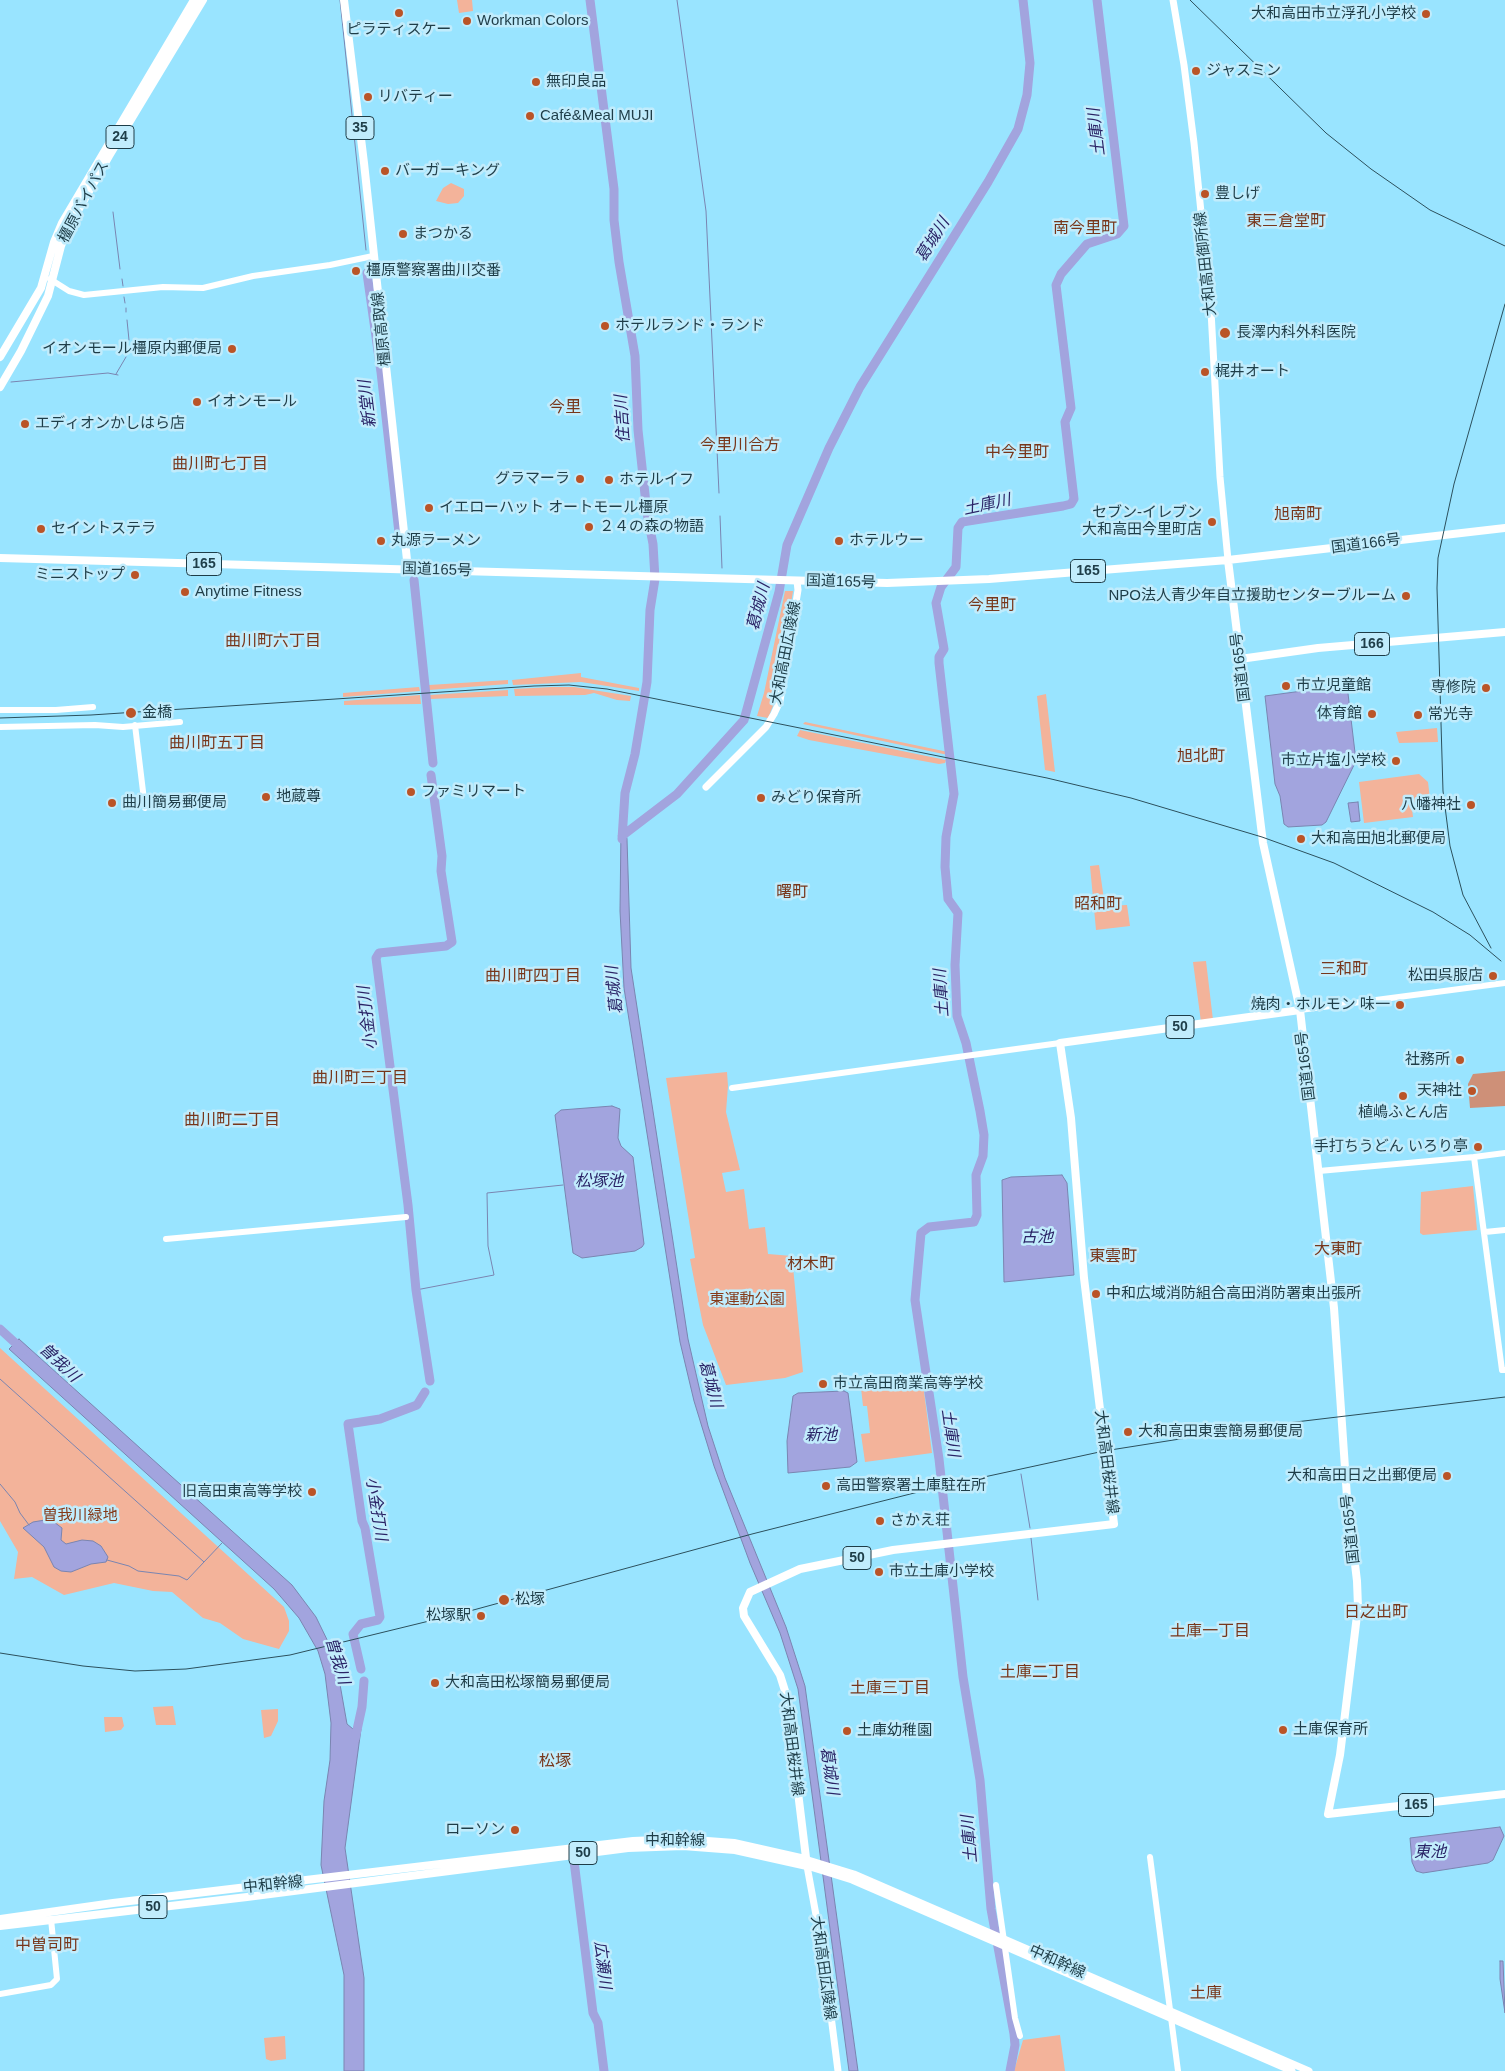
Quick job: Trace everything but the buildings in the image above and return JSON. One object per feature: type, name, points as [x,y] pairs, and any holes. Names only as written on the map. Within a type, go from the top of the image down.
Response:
[{"type":"main road","name":"橿原バイパス","points":[[0,357],[31,306],[46,273],[54,242],[62,223],[194,0]]},
{"type":"main road","name":"橿原バイパス","points":[[0,386],[21,351],[48,296],[60,246],[67,230],[109,156],[203,0]]},
{"type":"main road","name":"橿原高取線","points":[[344,0],[408,568]]},
{"type":"main road","name":"大和高田御所線","points":[[1173,0],[1184,65],[1194,144],[1211,311],[1220,477],[1228,560]]},
{"type":"main road","name":"国道166号","points":[[1228,560],[1505,528]]},
{"type":"main road","name":"国道165号","points":[[0,558],[887,583],[945,582],[1228,560],[1263,843],[1300,1010],[1334,1308],[1347,1497],[1358,1607],[1340,1755],[1328,1814],[1505,1794]]},
{"type":"main road","name":"大和高田広陵線","points":[[706,787],[766,727],[780,701],[798,590],[794,581]]},
{"type":"main road","name":"166","points":[[1240,659],[1318,648],[1505,632]]},
{"type":"main road","name":"50","points":[[1060,1043],[1300,1010]]},
{"type":"main road","name":"大和高田桜井線","points":[[806,1862],[786,1694],[780,1675],[748,1623],[743,1608],[746,1598],[755,1590],[787,1574],[813,1566],[948,1543],[1114,1524],[1084,1278],[1071,1118],[1060,1043]]},
{"type":"main road","name":"中和幹線","points":[[0,1926],[359,1879],[567,1848],[658,1840],[734,1843],[817,1865],[990,1932],[1002,1942],[1171,2020],[1292,2071]]},
{"type":"main road","name":"大和高田広陵線","points":[[806,1862],[823,1953],[838,2071]]},
{"type":"main road","name":"中和幹線","points":[[840,1873],[993,1942],[1002,1942],[1169,2010],[1309,2071]]},
{"type":"main road","name":"中和幹線","points":[[0,1919],[113,1903],[304,1886]]},
{"type":"street","points":[[46,273],[52,281],[69,291],[84,295],[163,287],[203,288],[252,276],[330,266],[374,256]]},
{"type":"street","points":[[0,710],[56,710],[93,707]]},
{"type":"street","points":[[0,727],[135,725],[180,722]]},
{"type":"street","points":[[135,725],[145,808]]},
{"type":"street","points":[[1300,1010],[1505,983]]},
{"type":"street","points":[[732,1088],[814,1075],[975,1056],[1060,1043]]},
{"type":"street","points":[[1319,1171],[1505,1153]]},
{"type":"street","points":[[1474,1157],[1502,1370],[1505,1370]]},
{"type":"street","points":[[166,1239],[406,1217]]},
{"type":"street","points":[[1485,1232],[1505,1230]]},
{"type":"street","points":[[1150,1857],[1178,2071]]},
{"type":"street","points":[[996,1885],[1002,1942],[1015,2018],[1020,2036]]},
{"type":"street","points":[[0,1994],[51,1985],[57,1978],[51,1918]]},
{"type":"green space","points":[[457,0],[472,0],[473,11],[459,13]]},
{"type":"green space","points":[[451,183],[464,189],[464,196],[458,203],[448,204],[436,201],[443,188]]},
{"type":"green space","points":[[785,591],[793,591],[775,701],[768,718],[757,716],[764,693]]},
{"type":"green space","points":[[581,673],[581,677],[639,688],[639,691],[581,682],[513,685],[512,680]]},
{"type":"green space","points":[[508,680],[508,684],[429,690],[429,685]]},
{"type":"green space","points":[[419,687],[420,691],[343,697],[343,693]]},
{"type":"green space","points":[[574,687],[631,696],[630,701],[617,700],[594,693],[585,695],[515,696],[514,689]]},
{"type":"green space","points":[[508,690],[508,696],[430,699],[430,695]]},
{"type":"green space","points":[[1046,694],[1055,772],[1045,770],[1037,696]]},
{"type":"green space","points":[[420,695],[421,704],[344,705],[344,701]]},
{"type":"green space","points":[[805,722],[948,752],[948,755],[803,724]]},
{"type":"green space","points":[[1437,728],[1438,742],[1399,743],[1396,732]]},
{"type":"green space","points":[[800,730],[946,760],[945,763],[939,764],[809,740],[797,736]]},
{"type":"green space","points":[[1419,774],[1428,782],[1431,807],[1412,809],[1413,817],[1364,823],[1359,782]]},
{"type":"green space","points":[[1099,865],[1105,906],[1127,905],[1130,926],[1096,930],[1090,866]]},
{"type":"green space","points":[[1206,961],[1213,1020],[1201,1022],[1193,962]]},
{"type":"green space","name":"東運動公園","points":[[727,1072],[726,1112],[740,1170],[722,1173],[726,1192],[744,1189],[749,1229],[765,1227],[768,1254],[792,1256],[803,1372],[785,1378],[726,1385],[703,1325],[690,1259],[695,1258],[666,1078]]},
{"type":"green space","points":[[1473,1186],[1477,1230],[1423,1235],[1420,1233],[1421,1192]]},
{"type":"green space","name":"曽我川緑地","points":[[0,1348],[284,1607],[289,1621],[289,1631],[279,1649],[243,1639],[220,1623],[203,1618],[172,1592],[153,1591],[114,1583],[64,1595],[32,1577],[14,1579],[18,1552],[0,1521]]},
{"type":"green space","points":[[917,1380],[923,1384],[932,1453],[865,1462],[861,1434],[870,1433],[867,1406],[863,1406],[861,1388]]},
{"type":"green space","points":[[173,1706],[176,1725],[156,1725],[153,1707]]},
{"type":"green space","points":[[278,1709],[278,1721],[271,1736],[264,1738],[261,1710]]},
{"type":"green space","points":[[104,1717],[122,1717],[124,1726],[121,1730],[105,1732]]},
{"type":"green space","points":[[1060,2035],[1065,2071],[1014,2071],[1023,2040]]},
{"type":"green space","points":[[285,2036],[286,2059],[271,2061],[266,2059],[264,2038]]},
{"type":"shaded area","points":[[1505,1071],[1505,1106],[1470,1108],[1468,1084],[1473,1074]]},
{"type":"water","points":[[1347,685],[1356,761],[1326,822],[1322,825],[1288,827],[1284,824],[1280,796],[1275,784],[1265,696]]},
{"type":"water","points":[[1358,802],[1360,821],[1351,822],[1348,803]]},
{"type":"water","points":[[621,829],[625,829],[627,839],[631,968],[688,1339],[708,1426],[725,1478],[786,1627],[805,1686],[858,2071],[849,2071],[798,1689],[780,1633],[750,1563],[714,1466],[694,1401],[680,1342],[624,988],[620,911]]},
{"type":"water","name":"松塚池","points":[[612,1106],[620,1109],[618,1138],[621,1146],[633,1157],[644,1244],[635,1251],[582,1258],[573,1253],[555,1115],[561,1110]]},
{"type":"water","name":"古池","points":[[1062,1175],[1067,1183],[1074,1275],[1004,1282],[1002,1180],[1011,1177]]},
{"type":"water","points":[[19,1339],[292,1585],[316,1617],[335,1656],[347,1724],[353,1729],[361,1729],[345,1848],[364,1978],[364,2071],[344,2071],[344,1975],[321,1865],[324,1801],[330,1760],[331,1723],[325,1674],[318,1651],[299,1618],[274,1589],[9,1349]]},
{"type":"water","name":"新池","points":[[844,1391],[848,1393],[857,1462],[850,1467],[788,1473],[787,1441],[793,1396],[798,1393]]},
{"type":"water","points":[[45,1520],[54,1522],[62,1528],[61,1540],[66,1544],[82,1540],[93,1541],[101,1546],[108,1557],[106,1562],[91,1564],[71,1572],[61,1571],[54,1567],[44,1547],[23,1528],[33,1522]]},
{"type":"water","name":"東池","points":[[1500,1827],[1504,1836],[1493,1860],[1488,1863],[1423,1873],[1416,1871],[1412,1862],[1410,1838]]},
{"type":"water","points":[[1500,1961],[1503,1961],[1505,2013],[1500,1979]]},
{"type":"waterway","name":"新堂川","points":[[340,0],[366,250]]},
{"type":"waterway","name":"住吉川","points":[[590,0],[614,189],[614,220],[619,262],[635,356],[638,430],[647,513],[653,544],[655,579],[650,610],[647,682],[635,754],[625,793],[622,839]]},
{"type":"waterway","points":[[677,0],[706,211],[719,493]]},
{"type":"waterway","name":"葛城川","points":[[622,836],[677,794],[744,720],[779,592],[787,545],[829,448],[860,387],[988,182],[1018,129],[1027,95],[1030,63],[1023,0]]},
{"type":"waterway","name":"土庫川","points":[[1010,2071],[1015,2045],[1014,2034],[991,1909],[980,1780],[963,1677],[939,1459],[915,1300],[921,1233],[929,1227],[974,1222],[977,1215],[976,1175],[983,1156],[984,1135],[966,1043],[957,1016],[955,965],[958,913],[948,899],[945,867],[946,837],[954,794],[939,663],[939,657],[944,649],[936,603],[941,587],[956,567],[958,528],[962,522],[1063,506],[1071,504],[1074,499],[1065,422],[1071,408],[1056,285],[1061,274],[1087,244],[1117,234],[1124,226],[1097,0]]},
{"type":"waterway","points":[[113,212],[120,269]]},
{"type":"waterway","name":"新堂川","points":[[367,273],[381,372],[399,533]]},
{"type":"waterway","points":[[122,279],[123,286]]},
{"type":"waterway","points":[[124,297],[125,303]]},
{"type":"waterway","points":[[127,320],[129,340]]},
{"type":"waterway","points":[[116,374],[126,357]]},
{"type":"waterway","points":[[11,382],[108,373],[118,375]]},
{"type":"waterway","points":[[720,516],[722,568]]},
{"type":"waterway","name":"小金打川","points":[[414,580],[433,763]]},
{"type":"waterway","name":"小金打川","points":[[430,1381],[416,1290],[408,1205],[376,958],[379,953],[446,946],[452,942],[441,871],[442,856],[431,775]]},
{"type":"waterway","points":[[416,1290],[494,1275],[488,1246],[487,1193],[563,1185]]},
{"type":"waterway","name":"曽我川","points":[[0,1329],[23,1350]]},
{"type":"waterway","points":[[0,1379],[204,1562],[187,1580],[179,1576],[138,1571],[129,1566],[107,1560]]},
{"type":"waterway","name":"小金打川","points":[[361,1669],[353,1634],[361,1624],[378,1620],[380,1617],[365,1528],[362,1521],[348,1424],[380,1419],[417,1405],[425,1392]]},
{"type":"waterway","points":[[1021,1474],[1030,1528]]},
{"type":"waterway","points":[[0,1484],[15,1502],[29,1525]]},
{"type":"waterway","points":[[1031,1538],[1038,1600]]},
{"type":"waterway","points":[[204,1562],[222,1543]]},
{"type":"waterway","name":"小金打川","points":[[355,1739],[362,1707],[364,1681]]},
{"type":"waterway","name":"広瀬川","points":[[574,1861],[593,2013],[598,2023],[604,2071]]},
{"type":"railway","points":[[1190,0],[1326,133],[1371,169],[1430,210],[1505,246]]},
{"type":"railway","points":[[1491,948],[1463,895],[1450,846],[1443,791],[1437,588],[1438,558],[1454,484],[1505,304]]},
{"type":"railway","points":[[0,718],[91,715],[534,686],[569,685],[607,689],[1047,778],[1131,798],[1262,837],[1334,863],[1433,912],[1470,935],[1501,961]]},
{"type":"railway","points":[[0,1653],[83,1666],[135,1671],[186,1669],[290,1655],[466,1612],[752,1534],[938,1487],[1104,1451],[1262,1426],[1505,1397]]},
{"type":"place","name":"ピラティスケー","points":[[399,13]]},
{"type":"place","name":"大和高田市立浮孔小学校","points":[[1426,14]]},
{"type":"place","name":"Workman Colors","points":[[467,21]]},
{"type":"place","name":"ジャスミン","points":[[1196,71]]},
{"type":"place","name":"無印良品","points":[[536,82]]},
{"type":"place","name":"リバティー","points":[[368,97]]},
{"type":"place","name":"Café&Meal MUJI","points":[[530,116]]},
{"type":"place","name":"バーガーキング","points":[[385,171]]},
{"type":"place","name":"豊しげ","points":[[1205,194]]},
{"type":"place","name":"まつかる","points":[[403,234]]},
{"type":"place","name":"橿原警察署曲川交番","points":[[356,271]]},
{"type":"place","name":"ホテルランド・ランド","points":[[605,326]]},
{"type":"place","name":"長澤内科外科医院","points":[[1225,333]]},
{"type":"place","name":"イオンモール橿原内郵便局","points":[[232,349]]},
{"type":"place","name":"梶井オート","points":[[1205,372]]},
{"type":"place","name":"イオンモール","points":[[197,402]]},
{"type":"place","name":"エディオンかしはら店","points":[[25,424]]},
{"type":"place","name":"グラマーラ","points":[[580,479]]},
{"type":"place","name":"ホテルイフ","points":[[609,480]]},
{"type":"place","name":"イエローハット オートモール橿原","points":[[429,508]]},
{"type":"place","name":"セブン-イレブン 大和高田今里町店","points":[[1212,522]]},
{"type":"place","name":"２４の森の物語","points":[[589,527]]},
{"type":"place","name":"セイントステラ","points":[[41,529]]},
{"type":"place","name":"丸源ラーメン","points":[[381,541]]},
{"type":"place","name":"ホテルウー","points":[[839,541]]},
{"type":"place","name":"ミニストップ","points":[[135,575]]},
{"type":"place","name":"Anytime Fitness","points":[[185,592]]},
{"type":"place","name":"NPO法人青少年自立援助センターブルーム","points":[[1406,596]]},
{"type":"place","name":"市立児童館","points":[[1286,686]]},
{"type":"place","name":"専修院","points":[[1486,688]]},
{"type":"place","name":"金橋","points":[[131,713]]},
{"type":"place","name":"体育館","points":[[1372,714]]},
{"type":"place","name":"常光寺","points":[[1418,715]]},
{"type":"place","name":"市立片塩小学校","points":[[1396,761]]},
{"type":"place","name":"ファミリマート","points":[[411,792]]},
{"type":"place","name":"地蔵尊","points":[[266,797]]},
{"type":"place","name":"みどり保育所","points":[[761,798]]},
{"type":"place","name":"曲川簡易郵便局","points":[[112,803]]},
{"type":"place","name":"八幡神社","points":[[1471,805]]},
{"type":"place","name":"大和高田旭北郵便局","points":[[1301,839]]},
{"type":"place","name":"松田呉服店","points":[[1493,976]]},
{"type":"place","name":"焼肉・ホルモン 味一","points":[[1400,1005]]},
{"type":"place","name":"社務所","points":[[1460,1060]]},
{"type":"place","name":"天神社","points":[[1472,1091]]},
{"type":"place","name":"植嶋ふとん店","points":[[1403,1096]]},
{"type":"place","name":"手打ちうどん いろり亭","points":[[1478,1147]]},
{"type":"place","name":"中和広域消防組合高田消防署東出張所","points":[[1096,1294]]},
{"type":"place","name":"市立高田商業高等学校","points":[[823,1384]]},
{"type":"place","name":"大和高田東雲簡易郵便局","points":[[1128,1432]]},
{"type":"place","name":"大和高田日之出郵便局","points":[[1447,1476]]},
{"type":"place","name":"高田警察署土庫駐在所","points":[[826,1486]]},
{"type":"place","name":"旧高田東高等学校","points":[[312,1492]]},
{"type":"place","name":"さかえ荘","points":[[880,1521]]},
{"type":"place","name":"市立土庫小学校","points":[[879,1572]]},
{"type":"place","name":"松塚","points":[[504,1600]]},
{"type":"place","name":"松塚駅","points":[[481,1616]]},
{"type":"place","name":"大和高田松塚簡易郵便局","points":[[435,1683]]},
{"type":"place","name":"土庫保育所","points":[[1283,1730]]},
{"type":"place","name":"土庫幼稚園","points":[[847,1731]]},
{"type":"place","name":"ローソン","points":[[515,1830]]},
{"type":"district","name":"東三倉堂町","points":[[1286,222]]},
{"type":"district","name":"南今里町","points":[[1085,229]]},
{"type":"district","name":"今里","points":[[565,408]]},
{"type":"district","name":"今里川合方","points":[[740,446]]},
{"type":"district","name":"中今里町","points":[[1017,453]]},
{"type":"district","name":"曲川町七丁目","points":[[220,465]]},
{"type":"district","name":"旭南町","points":[[1298,515]]},
{"type":"district","name":"今里町","points":[[992,606]]},
{"type":"district","name":"曲川町六丁目","points":[[273,642]]},
{"type":"district","name":"曲川町五丁目","points":[[217,744]]},
{"type":"district","name":"旭北町","points":[[1201,757]]},
{"type":"district","name":"曙町","points":[[792,893]]},
{"type":"district","name":"昭和町","points":[[1098,905]]},
{"type":"district","name":"三和町","points":[[1344,970]]},
{"type":"district","name":"曲川町四丁目","points":[[533,977]]},
{"type":"district","name":"曲川町三丁目","points":[[360,1079]]},
{"type":"district","name":"曲川町二丁目","points":[[232,1121]]},
{"type":"district","name":"大東町","points":[[1338,1250]]},
{"type":"district","name":"東雲町","points":[[1113,1257]]},
{"type":"district","name":"材木町","points":[[811,1265]]},
{"type":"district","name":"日之出町","points":[[1376,1613]]},
{"type":"district","name":"土庫一丁目","points":[[1210,1632]]},
{"type":"district","name":"土庫二丁目","points":[[1040,1673]]},
{"type":"district","name":"土庫三丁目","points":[[890,1689]]},
{"type":"district","name":"松塚","points":[[555,1762]]},
{"type":"district","name":"中曽司町","points":[[47,1946]]},
{"type":"district","name":"土庫","points":[[1206,1994]]}]
